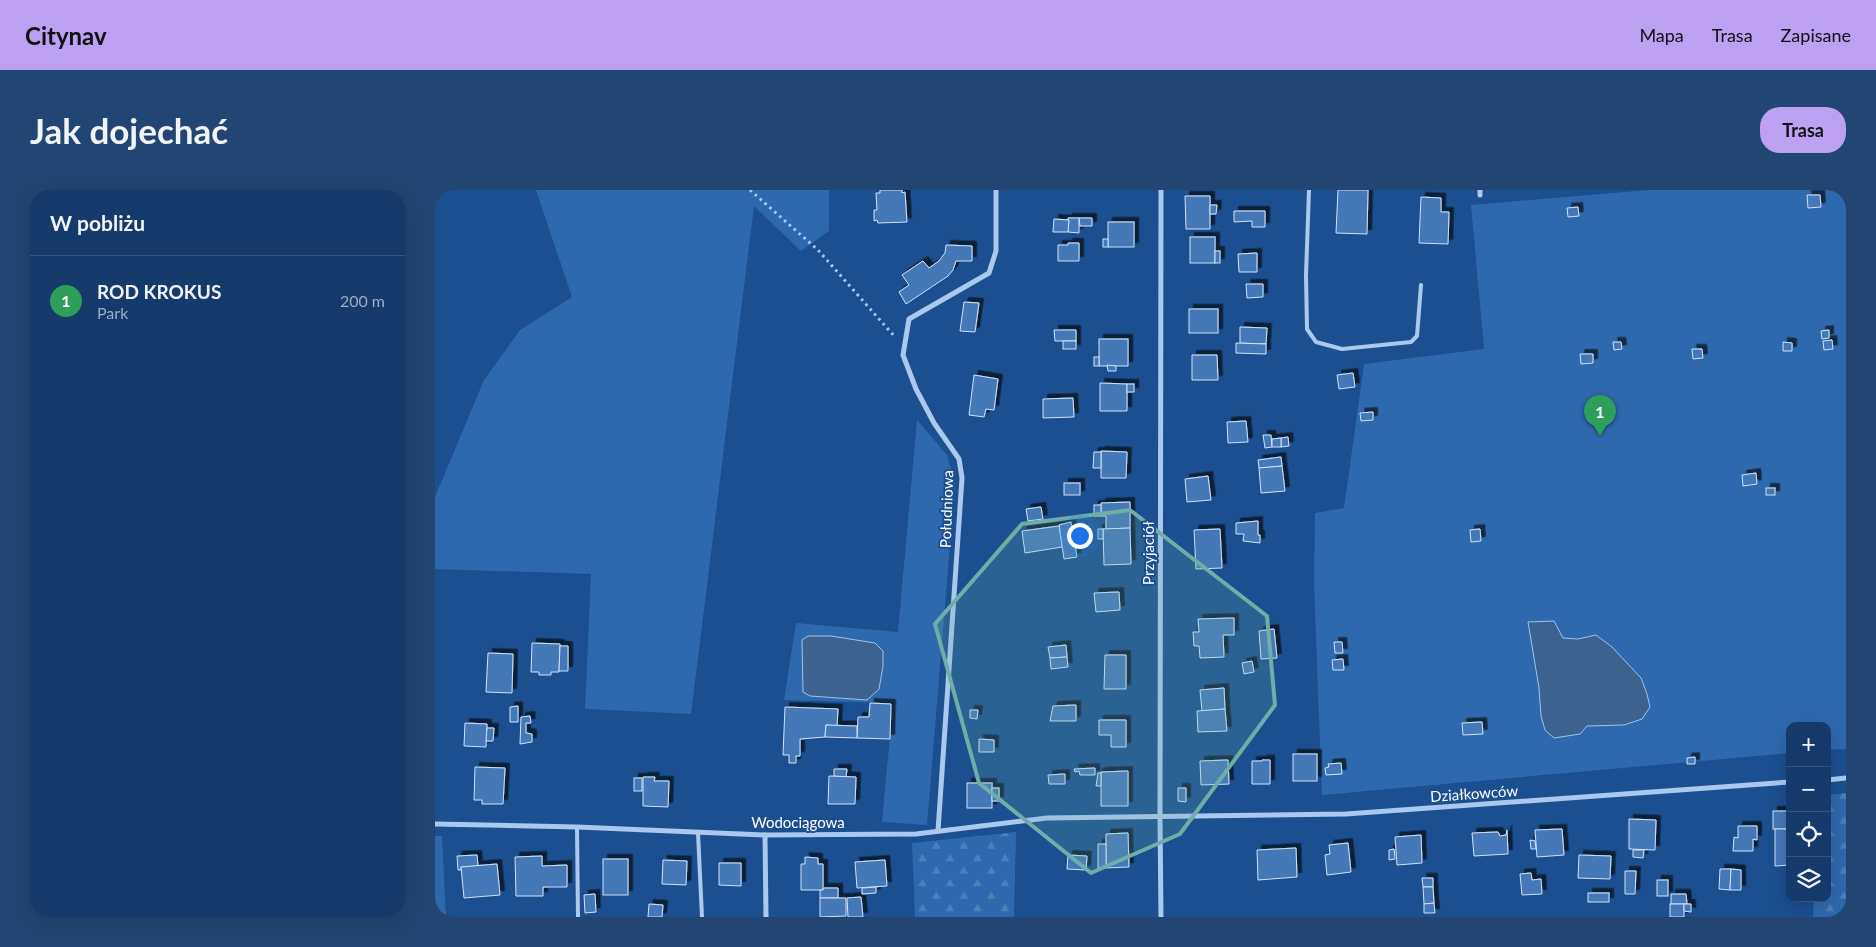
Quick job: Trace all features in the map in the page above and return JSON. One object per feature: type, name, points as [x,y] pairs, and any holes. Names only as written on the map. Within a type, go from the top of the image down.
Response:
[{"type":"street","name":"Południowa","points":[[938,831],[962,478],[959,458],[934,423],[916,389],[903,355],[909,319],[989,273],[995,251],[997,190]]},
{"type":"street","name":"Przyjaciół","points":[[1161,190],[1161,917]]},
{"type":"street","points":[[1831,780],[1846,778]]},
{"type":"street","name":"Działkowców","points":[[1160,818],[1347,814],[1786,782]]},
{"type":"street","name":"Wodociągowa","points":[[435,824],[577,827],[765,835],[915,834],[1047,818],[1160,818]]},
{"type":"street","points":[[765,835],[766,917]]},
{"type":"lane","points":[[1309,190],[1306,274],[1307,329],[1316,342],[1342,348],[1411,342],[1417,336],[1421,285]]},
{"type":"lane","points":[[577,827],[578,917]]},
{"type":"lane","points":[[698,833],[702,917]]},
{"type":"path","points":[[750,190],[818,250],[905,348]]},
{"type":"highlighted area","points":[[1130,510],[1267,616],[1275,705],[1180,834],[1091,873],[979,783],[935,624],[1022,524]]},
{"type":"green space","points":[[536,190],[829,190],[829,231],[801,251],[754,206],[691,714],[585,709],[591,574],[435,569],[435,497],[484,380],[520,330],[572,297]]},
{"type":"green space","points":[[1648,190],[1846,190],[1846,749],[1831,750],[1831,722],[1786,722],[1786,753],[1322,795],[1314,584],[1315,513],[1344,508],[1364,364],[1484,349],[1471,205]]},
{"type":"green space","points":[[917,420],[947,455],[955,483],[927,825],[882,822],[893,703],[784,700],[796,623],[898,632]]},
{"type":"green space","points":[[1846,793],[1846,917],[1813,917],[1814,902],[1831,902],[1831,795]]},
{"type":"green space","points":[[1016,832],[1014,917],[915,917],[912,843]]},
{"type":"green space","points":[[435,836],[442,836],[446,917],[435,917]]},
{"type":"shaded area","points":[[1554,621],[1563,638],[1578,639],[1596,635],[1612,647],[1641,678],[1650,707],[1642,719],[1624,725],[1587,726],[1580,734],[1554,738],[1545,730],[1541,716],[1539,688],[1528,622]]},
{"type":"shaded area","points":[[808,636],[831,636],[875,643],[883,651],[883,666],[879,689],[867,700],[810,696],[803,692],[802,640]]},
{"type":"building","points":[[880,190],[902,190],[902,193],[905,192],[907,222],[878,223],[877,220],[874,221],[874,210],[877,210],[876,193],[880,193]]},
{"type":"building","points":[[1338,190],[1368,190],[1367,234],[1336,233]]},
{"type":"building","points":[[1807,195],[1820,195],[1821,207],[1808,208]]},
{"type":"building","points":[[1185,196],[1210,196],[1210,229],[1186,229]]},
{"type":"building","points":[[1421,197],[1441,198],[1441,212],[1449,212],[1448,244],[1419,243]]},
{"type":"building","points":[[1210,205],[1217,205],[1216,214],[1210,214]]},
{"type":"building","points":[[1578,207],[1579,216],[1568,217],[1567,208]]},
{"type":"building","points":[[1234,211],[1265,211],[1265,227],[1252,227],[1252,221],[1234,222]]},
{"type":"building","points":[[1068,218],[1079,218],[1079,233],[1068,232]]},
{"type":"building","points":[[1079,218],[1092,218],[1092,226],[1080,226]]},
{"type":"building","points":[[1054,219],[1069,220],[1068,232],[1053,232]]},
{"type":"building","points":[[1108,222],[1134,222],[1134,247],[1108,247]]},
{"type":"building","points":[[1190,237],[1215,237],[1215,263],[1190,263]]},
{"type":"building","points":[[1103,239],[1108,239],[1108,247],[1103,247]]},
{"type":"building","points":[[1068,243],[1079,243],[1079,261],[1058,261],[1058,245],[1068,245]]},
{"type":"building","points":[[946,245],[972,246],[972,261],[956,261],[953,270],[948,276],[906,304],[899,292],[909,285],[902,275],[923,261],[929,268],[939,261],[945,253]]},
{"type":"building","points":[[1215,251],[1220,251],[1220,263],[1215,263]]},
{"type":"building","points":[[1257,253],[1257,272],[1239,272],[1238,254]]},
{"type":"building","points":[[1246,284],[1263,284],[1263,297],[1247,298]]},
{"type":"building","points":[[964,302],[979,303],[975,332],[960,331]]},
{"type":"building","points":[[1189,309],[1218,309],[1218,333],[1189,333]]},
{"type":"building","points":[[1240,327],[1267,328],[1266,344],[1240,343]]},
{"type":"building","points":[[1054,330],[1076,330],[1076,341],[1055,341]]},
{"type":"building","points":[[1829,330],[1829,338],[1822,339],[1821,331]]},
{"type":"building","points":[[1099,339],[1128,339],[1128,366],[1099,366]]},
{"type":"building","points":[[1832,340],[1833,349],[1824,350],[1823,341]]},
{"type":"building","points":[[1063,341],[1076,341],[1076,349],[1063,349]]},
{"type":"building","points":[[1613,342],[1621,342],[1622,349],[1614,350]]},
{"type":"building","points":[[1783,342],[1792,343],[1792,351],[1783,351]]},
{"type":"building","points":[[1236,343],[1266,344],[1266,354],[1236,353]]},
{"type":"building","points":[[1692,349],[1702,349],[1703,358],[1693,359]]},
{"type":"building","points":[[1580,354],[1593,354],[1593,363],[1581,364]]},
{"type":"building","points":[[1192,355],[1217,355],[1218,380],[1192,380]]},
{"type":"building","points":[[1094,357],[1099,357],[1099,366],[1094,366]]},
{"type":"building","points":[[1107,365],[1116,366],[1116,371],[1108,371]]},
{"type":"building","points":[[1353,373],[1355,387],[1339,389],[1337,375]]},
{"type":"building","points":[[974,375],[998,379],[994,410],[986,409],[984,417],[969,415]]},
{"type":"building","points":[[1100,383],[1127,384],[1127,411],[1100,411]]},
{"type":"building","points":[[1127,384],[1134,384],[1134,392],[1127,392]]},
{"type":"building","points":[[1073,398],[1074,417],[1043,418],[1043,399]]},
{"type":"building","points":[[1373,412],[1373,420],[1361,421],[1360,413]]},
{"type":"building","points":[[1246,421],[1248,442],[1228,443],[1227,422]]},
{"type":"building","points":[[1263,435],[1271,435],[1272,447],[1265,448]]},
{"type":"building","points":[[1288,437],[1289,446],[1281,447],[1281,438]]},
{"type":"building","points":[[1281,438],[1281,447],[1272,447],[1272,439]]},
{"type":"building","points":[[1101,451],[1127,452],[1126,478],[1101,478]]},
{"type":"building","points":[[1094,452],[1101,452],[1101,468],[1093,468]]},
{"type":"building","points":[[1281,457],[1282,466],[1259,468],[1258,460]]},
{"type":"building","points":[[1282,466],[1285,491],[1261,493],[1259,468]]},
{"type":"building","points":[[1756,473],[1757,484],[1743,486],[1742,475]]},
{"type":"building","points":[[1208,476],[1211,500],[1187,502],[1185,479]]},
{"type":"building","points":[[1064,483],[1080,483],[1080,495],[1064,495]]},
{"type":"building","points":[[1766,488],[1775,488],[1775,495],[1766,495]]},
{"type":"building","points":[[1130,502],[1130,528],[1106,529],[1106,516],[1101,516],[1101,503]]},
{"type":"building","points":[[1094,505],[1101,505],[1101,516],[1094,516]]},
{"type":"building","points":[[1041,507],[1043,519],[1028,521],[1026,509]]},
{"type":"building","points":[[1258,521],[1260,543],[1243,541],[1244,534],[1236,534],[1236,523]]},
{"type":"building","points":[[1071,522],[1077,557],[1064,559],[1059,525]]},
{"type":"building","points":[[1059,526],[1062,547],[1025,553],[1022,531]]},
{"type":"building","points":[[1130,528],[1131,564],[1104,565],[1103,529]]},
{"type":"building","points":[[1098,529],[1103,529],[1103,539],[1098,539]]},
{"type":"building","points":[[1220,529],[1222,568],[1196,569],[1194,530]]},
{"type":"building","points":[[1480,529],[1481,541],[1471,542],[1470,530]]},
{"type":"building","points":[[1119,592],[1120,610],[1096,612],[1094,593]]},
{"type":"building","points":[[1234,618],[1234,635],[1223,635],[1224,657],[1200,658],[1199,646],[1194,646],[1193,632],[1199,632],[1198,619]]},
{"type":"building","points":[[1274,629],[1277,658],[1261,659],[1259,631]]},
{"type":"building","points":[[1334,642],[1342,642],[1343,653],[1335,653]]},
{"type":"building","points":[[532,643],[560,644],[559,672],[551,672],[551,675],[539,675],[539,672],[531,672]]},
{"type":"building","points":[[1066,645],[1067,657],[1050,658],[1048,647]]},
{"type":"building","points":[[560,646],[568,646],[568,671],[559,671]]},
{"type":"building","points":[[488,653],[513,654],[512,693],[486,692]]},
{"type":"building","points":[[1105,655],[1126,655],[1126,689],[1104,689]]},
{"type":"building","points":[[1067,657],[1068,667],[1051,669],[1050,658]]},
{"type":"building","points":[[1343,659],[1344,670],[1333,670],[1332,660]]},
{"type":"building","points":[[1252,661],[1254,672],[1244,674],[1242,663]]},
{"type":"building","points":[[1224,688],[1225,709],[1202,711],[1200,690]]},
{"type":"building","points":[[870,703],[891,704],[890,739],[857,738],[858,717],[869,717]]},
{"type":"building","points":[[1076,705],[1076,721],[1050,721],[1053,706]]},
{"type":"building","points":[[518,706],[518,722],[510,722],[510,707]]},
{"type":"building","points":[[785,707],[838,709],[837,726],[826,725],[825,737],[800,739],[800,756],[796,756],[796,763],[789,763],[789,755],[783,755]]},
{"type":"building","points":[[1225,709],[1227,731],[1198,732],[1197,711]]},
{"type":"building","points":[[970,710],[978,710],[977,719],[970,718]]},
{"type":"building","points":[[530,716],[531,723],[526,723],[526,733],[532,734],[532,742],[520,744],[521,717]]},
{"type":"building","points":[[1099,720],[1126,720],[1126,747],[1111,747],[1111,735],[1099,735]]},
{"type":"building","points":[[1482,722],[1483,734],[1463,735],[1462,723]]},
{"type":"building","points":[[465,723],[487,724],[486,747],[464,746]]},
{"type":"building","points":[[826,725],[857,726],[857,738],[825,737]]},
{"type":"building","points":[[487,728],[494,728],[493,741],[486,741]]},
{"type":"building","points":[[979,739],[994,740],[994,752],[979,752]]},
{"type":"building","points":[[1293,754],[1317,754],[1317,781],[1293,781]]},
{"type":"building","points":[[1695,757],[1695,764],[1687,764],[1687,758]]},
{"type":"building","points":[[1228,760],[1229,784],[1201,785],[1200,761]]},
{"type":"building","points":[[1270,760],[1270,784],[1252,784],[1252,761]]},
{"type":"building","points":[[1341,763],[1342,774],[1326,775],[1325,768],[1329,767],[1328,764]]},
{"type":"building","points":[[475,767],[505,768],[503,804],[482,804],[482,800],[474,800]]},
{"type":"building","points":[[1095,768],[1095,775],[1080,775],[1079,771],[1075,772],[1074,769]]},
{"type":"building","points":[[834,769],[847,769],[846,777],[834,776]]},
{"type":"building","points":[[1128,771],[1128,806],[1101,806],[1101,772]]},
{"type":"building","points":[[1098,773],[1101,773],[1101,786],[1096,786]]},
{"type":"building","points":[[1065,774],[1065,784],[1049,784],[1048,775]]},
{"type":"building","points":[[829,776],[856,777],[855,804],[828,804]]},
{"type":"building","points":[[643,777],[655,777],[654,781],[669,781],[668,807],[643,806]]},
{"type":"building","points":[[634,778],[642,778],[642,791],[634,791]]},
{"type":"building","points":[[967,783],[992,783],[992,808],[967,808]]},
{"type":"building","points":[[992,788],[999,788],[999,801],[992,801]]},
{"type":"building","points":[[1178,788],[1186,788],[1186,802],[1178,801]]},
{"type":"building","points":[[1773,811],[1786,811],[1786,829],[1773,829]]},
{"type":"building","points":[[1629,819],[1656,820],[1655,850],[1629,849]]},
{"type":"building","points":[[1738,826],[1757,826],[1757,840],[1753,839],[1753,851],[1733,851],[1734,837],[1738,838]]},
{"type":"building","points":[[1562,829],[1564,855],[1537,857],[1535,830]]},
{"type":"building","points":[[1775,829],[1786,829],[1786,865],[1775,866]]},
{"type":"building","points":[[1507,830],[1508,854],[1474,856],[1472,833],[1498,832],[1500,836],[1506,835]]},
{"type":"building","points":[[1128,833],[1129,867],[1106,868],[1106,834]]},
{"type":"building","points":[[1421,835],[1422,863],[1397,865],[1395,837]]},
{"type":"building","points":[[1530,840],[1535,841],[1536,849],[1531,849]]},
{"type":"building","points":[[1348,843],[1351,872],[1327,875],[1325,855],[1330,854],[1329,845]]},
{"type":"building","points":[[1098,844],[1106,844],[1106,867],[1098,868]]},
{"type":"building","points":[[1296,848],[1297,877],[1258,880],[1257,850]]},
{"type":"building","points":[[1394,849],[1395,859],[1389,860],[1389,850]]},
{"type":"building","points":[[1633,850],[1644,850],[1643,858],[1633,857]]},
{"type":"building","points":[[477,855],[478,866],[461,867],[461,870],[458,870],[457,856]]},
{"type":"building","points":[[1068,855],[1087,856],[1086,870],[1067,869]]},
{"type":"building","points":[[1579,855],[1611,856],[1610,879],[1578,878]]},
{"type":"building","points":[[542,856],[542,866],[567,865],[567,887],[543,887],[543,896],[516,896],[515,857]]},
{"type":"building","points":[[805,857],[818,858],[818,864],[823,864],[823,890],[801,890],[801,864],[805,864]]},
{"type":"building","points":[[603,859],[628,859],[628,895],[603,895]]},
{"type":"building","points":[[663,860],[687,861],[686,885],[662,884]]},
{"type":"building","points":[[885,860],[887,886],[857,888],[855,862]]},
{"type":"building","points":[[719,863],[741,863],[741,886],[719,885]]},
{"type":"building","points":[[497,864],[500,895],[464,898],[461,867]]},
{"type":"building","points":[[1720,869],[1731,869],[1730,890],[1719,889]]},
{"type":"building","points":[[1731,869],[1741,870],[1741,890],[1730,890]]},
{"type":"building","points":[[1625,871],[1636,871],[1635,894],[1625,894]]},
{"type":"building","points":[[1531,873],[1532,880],[1541,879],[1542,894],[1522,895],[1520,874]]},
{"type":"building","points":[[1422,878],[1433,878],[1433,887],[1423,887]]},
{"type":"building","points":[[1657,880],[1668,880],[1668,896],[1657,896]]},
{"type":"building","points":[[876,887],[876,893],[862,894],[862,888]]},
{"type":"building","points":[[1423,887],[1433,887],[1434,903],[1424,904]]},
{"type":"building","points":[[823,888],[838,888],[838,898],[820,898],[820,890],[823,890]]},
{"type":"building","points":[[1588,893],[1609,893],[1609,902],[1588,902]]},
{"type":"building","points":[[595,894],[596,912],[585,913],[584,895]]},
{"type":"building","points":[[1671,894],[1686,894],[1687,904],[1671,904]]},
{"type":"building","points":[[861,897],[863,917],[848,917],[847,898]]},
{"type":"building","points":[[820,898],[846,898],[846,916],[820,917]]},
{"type":"building","points":[[1434,903],[1435,913],[1424,913],[1424,904]]},
{"type":"building","points":[[649,904],[663,905],[662,917],[648,917]]},
{"type":"building","points":[[1670,904],[1684,904],[1684,917],[1670,917]]},
{"type":"building","points":[[1684,904],[1691,904],[1691,912],[1684,911]]},
{"type":"place","name":"ROD KROKUS","points":[[1600,436]]}]
